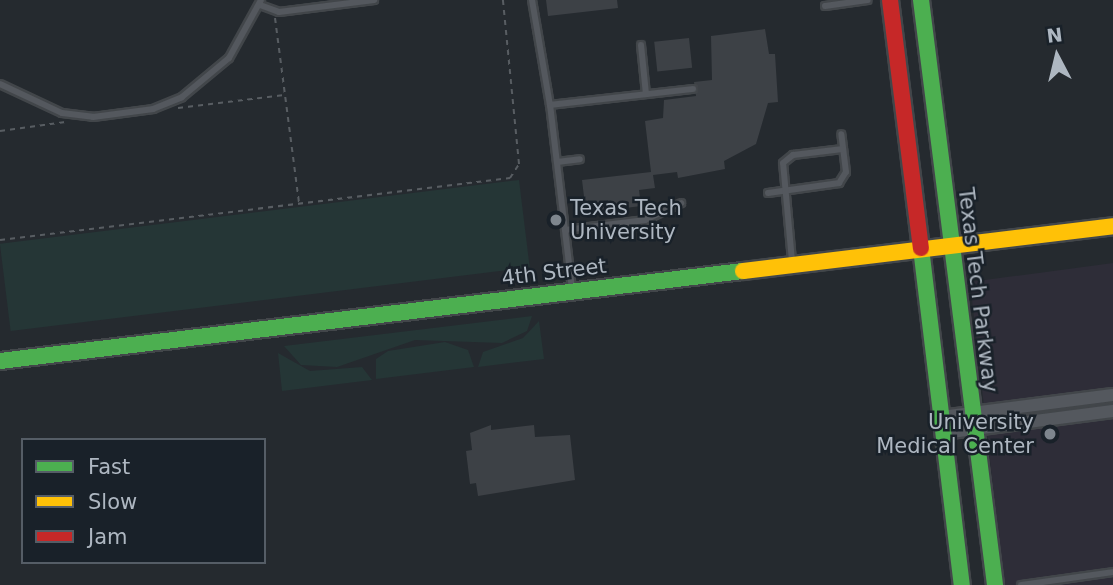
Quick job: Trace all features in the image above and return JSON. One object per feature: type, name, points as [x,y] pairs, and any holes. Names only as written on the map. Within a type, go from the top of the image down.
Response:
[{"type":"main road","points":[[890,0],[962,585]]},
{"type":"main road","name":"Texas Tech Parkway","points":[[921,0],[995,585]]},
{"type":"main road","name":"4th Street","points":[[0,361],[1113,226]]},
{"type":"street","points":[[942,425],[1113,395]]},
{"type":"street","points":[[973,421],[1113,411]]},
{"type":"lane","points":[[0,84],[33,104],[93,117],[159,107],[207,79],[229,58],[260,2],[275,11],[374,0]]},
{"type":"lane","points":[[532,0],[550,106],[572,290]]},
{"type":"lane","points":[[825,6],[868,0]]},
{"type":"lane","points":[[641,45],[646,94]]},
{"type":"lane","points":[[550,106],[693,89]]},
{"type":"lane","points":[[768,193],[839,183],[845,172],[841,134]]},
{"type":"lane","points":[[793,264],[782,168],[787,158],[843,149]]},
{"type":"lane","points":[[557,162],[580,159]]},
{"type":"lane","points":[[565,230],[645,220],[681,204]]},
{"type":"lane","points":[[1021,585],[1113,572]]},
{"type":"path","points":[[0,240],[516,175],[519,164],[503,0]]},
{"type":"path","points":[[275,11],[299,204]]},
{"type":"path","points":[[159,107],[285,95]]},
{"type":"path","points":[[0,131],[93,117]]},
{"type":"shaded area","points":[[519,180],[530,267],[11,331],[0,244]]},
{"type":"shaded area","name":"University Medical Center","points":[[1113,263],[1113,585],[1004,585],[970,282]]},
{"type":"shaded area","points":[[532,316],[527,331],[502,343],[415,340],[337,367],[301,365],[284,346]]},
{"type":"shaded area","points":[[539,321],[544,359],[478,367],[483,352],[523,338]]},
{"type":"shaded area","points":[[445,342],[468,350],[474,367],[376,379],[376,359],[388,351]]},
{"type":"shaded area","points":[[278,353],[310,371],[362,367],[372,380],[282,391]]},
{"type":"building","points":[[546,0],[617,0],[618,8],[548,16]]},
{"type":"building","points":[[765,29],[769,54],[775,54],[778,102],[768,103],[756,144],[724,161],[725,169],[678,178],[677,172],[653,175],[655,188],[639,190],[641,206],[586,213],[582,180],[651,172],[645,121],[663,118],[664,100],[696,96],[694,82],[712,80],[711,36]]},
{"type":"building","points":[[689,38],[692,68],[657,71],[654,42]]},
{"type":"building","points":[[491,425],[491,430],[534,425],[535,437],[570,435],[575,480],[478,496],[476,483],[470,484],[466,451],[472,450],[470,433]]},
{"type":"traffic: fast","points":[[921,0],[995,585]]},
{"type":"traffic: fast","points":[[921,248],[962,585]]},
{"type":"traffic: fast","points":[[0,361],[743,271]]},
{"type":"traffic: slow","points":[[743,271],[1113,226]]},
{"type":"traffic: jam","points":[[890,0],[921,248]]},
{"type":"place","name":"Texas Tech University","points":[[556,220]]},
{"type":"place","name":"University Medical Center","points":[[1050,434]]}]
